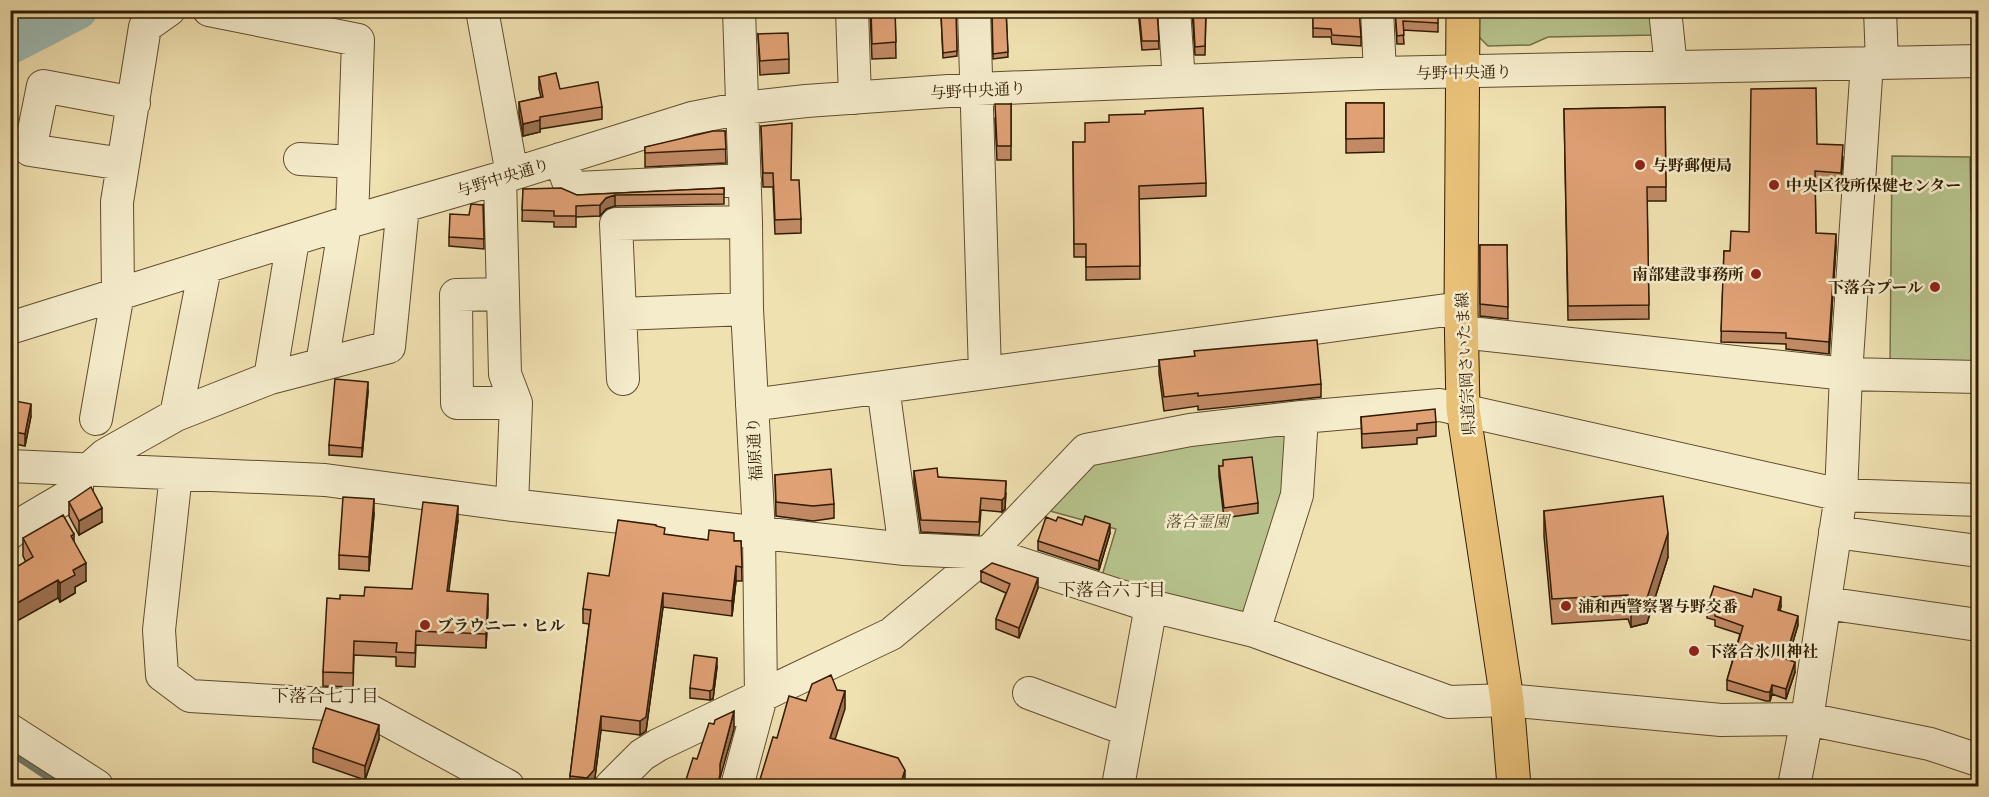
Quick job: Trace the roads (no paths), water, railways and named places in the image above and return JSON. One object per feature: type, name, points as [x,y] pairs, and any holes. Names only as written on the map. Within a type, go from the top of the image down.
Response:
[{"type":"main road","name":"県道宗岡さいたま線","points":[[1462,10],[1463,409],[1506,699],[1514,786]]},
{"type":"street","points":[[96,419],[118,293],[117,202],[145,27],[169,10]]},
{"type":"street","points":[[209,10],[358,40],[354,162],[348,223],[322,364]]},
{"type":"street","points":[[482,10],[506,176],[503,294],[506,374],[516,403],[512,505]]},
{"type":"street","name":"福原通り","points":[[737,786],[761,697],[759,533],[747,309],[739,10]]},
{"type":"street","points":[[852,10],[855,98]]},
{"type":"street","points":[[974,10],[985,373]]},
{"type":"street","points":[[1174,10],[1179,81]]},
{"type":"street","points":[[1377,10],[1380,74]]},
{"type":"street","points":[[1665,10],[1671,67]]},
{"type":"street","points":[[1794,786],[1807,719],[1841,495],[1846,374],[1880,10]]},
{"type":"street","name":"与野中央通り","points":[[10,328],[692,118],[743,108],[977,89],[1179,81],[1380,74],[1978,61]]},
{"type":"street","points":[[123,164],[30,150],[43,86],[134,103]]},
{"type":"street","points":[[300,159],[354,162]]},
{"type":"street","points":[[560,159],[568,181],[576,188],[745,180]]},
{"type":"street","points":[[10,532],[77,491],[83,470],[176,415],[270,378],[389,347],[403,206]]},
{"type":"street","points":[[623,379],[616,224],[746,222]]},
{"type":"street","points":[[270,378],[293,240]]},
{"type":"street","points":[[176,415],[204,268]]},
{"type":"street","points":[[503,294],[456,295],[457,403],[516,403]]},
{"type":"street","points":[[620,314],[747,309]]},
{"type":"street","points":[[752,405],[985,373],[1461,320],[1846,374],[1978,377]]},
{"type":"street","points":[[883,387],[905,549]]},
{"type":"street","points":[[611,786],[642,755],[657,745],[891,634],[988,553],[1086,450],[1190,430],[1440,405],[1841,495],[1978,500]]},
{"type":"street","points":[[1254,631],[1297,495],[1302,417]]},
{"type":"street","points":[[10,466],[325,480],[512,505],[759,533],[905,549],[988,553],[1150,606],[1254,631],[1449,702],[1506,699],[1720,720],[1807,719],[1930,744],[1978,760]]},
{"type":"street","points":[[176,474],[159,630],[162,675],[190,696],[361,706],[508,786]]},
{"type":"street","points":[[1835,532],[1978,550]]},
{"type":"street","points":[[1825,603],[1978,625]]},
{"type":"street","points":[[1118,786],[1150,606]]},
{"type":"street","points":[[1029,693],[1128,730]]},
{"type":"street","points":[[10,730],[97,786]]},
{"type":"waterway","points":[[10,45],[78,10]]},
{"type":"waterway","points":[[10,752],[61,786]]},
{"type":"place","name":"与野郵便局","points":[[1640,165]]},
{"type":"place","name":"中央区役所保健センター","points":[[1774,185]]},
{"type":"place","name":"南部建設事務所","points":[[1756,274]]},
{"type":"place","name":"下落合プール","points":[[1935,287]]},
{"type":"place","name":"浦和西警察署与野交番","points":[[1566,606]]},
{"type":"place","name":"ブラウニー・ヒル","points":[[425,625]]},
{"type":"place","name":"下落合氷川神社","points":[[1694,651]]},
{"type":"district","name":"下落合六丁目","points":[[1112,590]]},
{"type":"district","name":"下落合七丁目","points":[[325,696]]},
{"type":"park label","name":"落合霊園","points":[[1197,521]]}]
